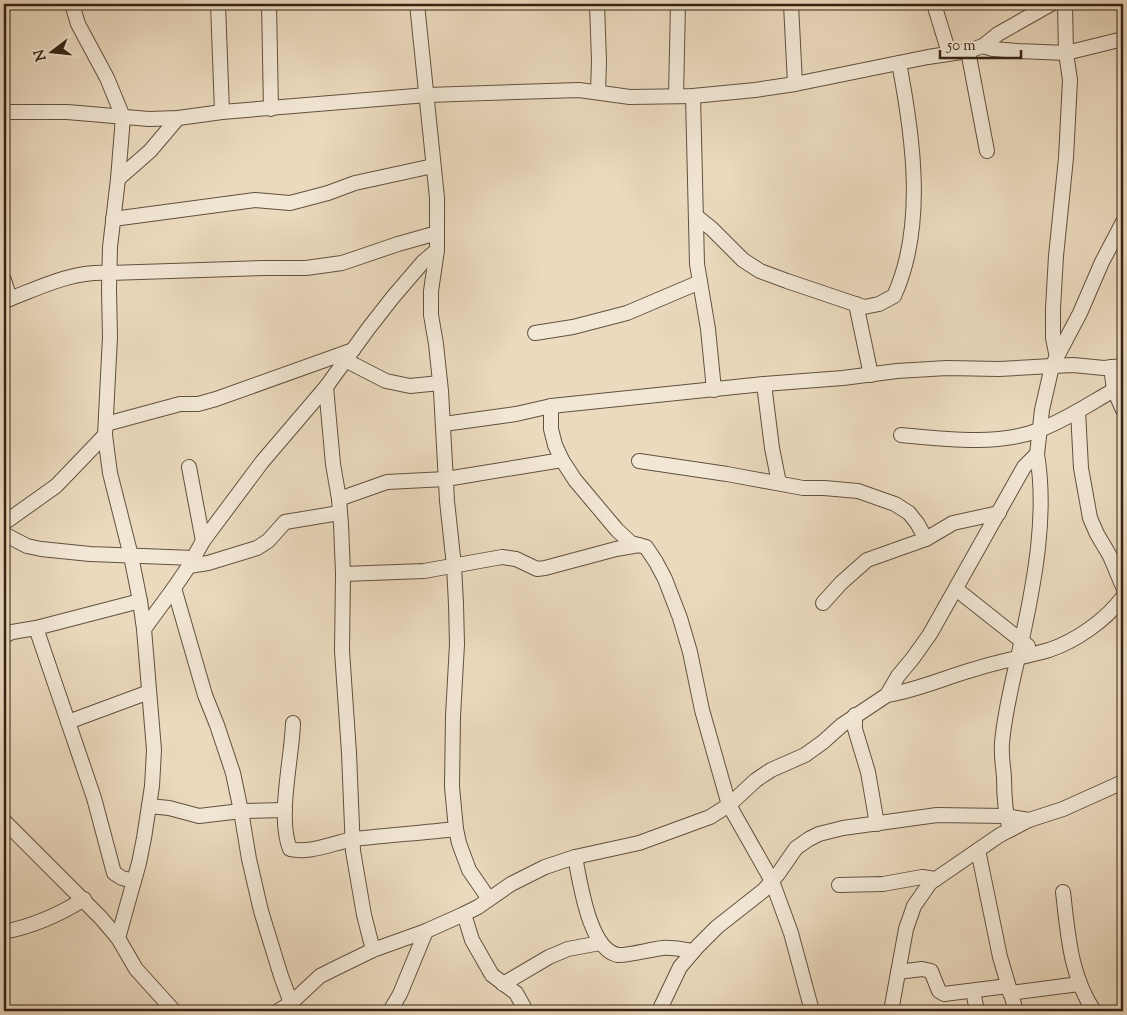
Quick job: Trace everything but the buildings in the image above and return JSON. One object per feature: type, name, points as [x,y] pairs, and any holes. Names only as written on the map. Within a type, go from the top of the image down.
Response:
[{"type":"street","points":[[72,4],[78,24],[107,78],[123,117],[109,273],[110,336],[106,430],[110,473],[131,556],[140,601],[154,750],[149,806],[139,863],[118,938]]},
{"type":"street","points":[[218,4],[222,112]]},
{"type":"street","points":[[269,4],[271,109]]},
{"type":"street","points":[[417,4],[437,198],[437,250],[431,291],[431,315],[444,424],[450,542],[454,566],[457,644],[452,787],[459,843],[469,870],[488,898]]},
{"type":"street","points":[[597,4],[598,92]]},
{"type":"street","points":[[676,96],[678,4]]},
{"type":"street","points":[[791,4],[790,24],[795,84]]},
{"type":"street","points":[[934,4],[941,33],[949,53]]},
{"type":"street","points":[[4,112],[66,112],[123,117],[178,118],[222,112],[427,94],[579,90],[630,97],[662,98],[755,90],[968,51],[983,46],[998,34],[1051,4]]},
{"type":"street","points":[[1054,362],[1053,308],[1056,246],[1066,158],[1070,80],[1066,53],[1065,4]]},
{"type":"street","points":[[983,46],[1018,52],[1066,53],[1123,38]]},
{"type":"street","points":[[968,51],[987,151]]},
{"type":"street","points":[[696,216],[712,228],[743,260],[760,271],[864,306],[879,304],[894,296],[906,263],[911,239],[912,150],[906,103],[898,63]]},
{"type":"street","points":[[693,96],[696,248],[708,329],[714,390]]},
{"type":"street","points":[[118,179],[150,150],[178,118]]},
{"type":"street","points":[[113,219],[224,206],[255,200],[290,203],[328,193],[355,183],[433,166]]},
{"type":"street","points":[[1010,830],[1006,816],[1002,746],[1005,718],[1022,641],[1035,568],[1041,475],[1037,454],[1042,410],[1054,362],[1080,313],[1102,262],[1123,222]]},
{"type":"street","points":[[4,280],[7,300],[73,276],[90,272],[306,268],[342,263],[437,233]]},
{"type":"street","points":[[144,628],[192,562],[203,541],[262,462],[326,386],[393,297],[423,262],[437,250]]},
{"type":"street","points":[[534,333],[574,327],[627,313],[700,282]]},
{"type":"street","points":[[856,304],[871,374]]},
{"type":"street","points":[[349,355],[386,381],[410,386],[440,383]]},
{"type":"street","points":[[4,523],[56,486],[106,430],[180,404],[198,404],[216,399],[349,355]]},
{"type":"street","points":[[444,424],[516,414],[551,406],[764,384],[947,368],[999,369],[1054,362],[1117,366],[1114,390],[1123,410]]},
{"type":"street","points":[[764,384],[772,448],[779,483]]},
{"type":"street","points":[[326,386],[339,506],[343,574],[342,650],[353,839],[357,881],[373,950]]},
{"type":"street","points":[[901,435],[956,440],[1012,437],[1040,430],[1062,421],[1114,390]]},
{"type":"street","points":[[551,406],[551,429],[555,445],[562,460],[586,493],[617,530],[631,543],[646,547],[665,579],[680,618],[690,652],[702,710],[729,805],[772,881],[791,933],[812,1011]]},
{"type":"street","points":[[1078,411],[1081,468],[1090,518],[1110,556],[1123,587]]},
{"type":"street","points":[[887,695],[898,676],[930,634],[1024,467],[1037,454]]},
{"type":"street","points":[[4,534],[27,546],[41,549],[208,563],[257,548],[268,541],[285,522],[339,506],[388,482],[446,479],[562,460]]},
{"type":"street","points":[[639,461],[802,488],[849,490],[879,498],[895,504],[909,513],[926,539]]},
{"type":"street","points":[[189,467],[203,541]]},
{"type":"street","points":[[823,603],[841,583],[867,560],[926,539],[953,523],[999,513]]},
{"type":"street","points":[[343,574],[424,571],[502,558],[516,560],[537,569],[639,545]]},
{"type":"street","points":[[174,588],[205,695],[233,773],[261,912],[293,1007]]},
{"type":"street","points":[[956,589],[1036,653]]},
{"type":"street","points":[[278,1011],[293,1007],[320,976],[373,950],[426,931],[464,914],[478,907],[488,898],[511,884],[545,867],[659,837],[710,817],[729,805],[756,780],[771,770],[805,755],[855,715],[887,695],[1051,649],[1089,629],[1108,614],[1123,597]]},
{"type":"street","points":[[4,636],[12,632],[36,628],[140,601]]},
{"type":"street","points":[[36,628],[100,818],[110,864],[114,873],[122,878],[134,881]]},
{"type":"street","points":[[68,722],[149,692]]},
{"type":"street","points":[[855,715],[855,729],[868,772],[877,824]]},
{"type":"street","points":[[293,723],[285,810],[290,849],[328,846],[353,839],[456,828]]},
{"type":"street","points":[[891,1011],[906,929],[914,906],[930,883],[978,850],[1029,820],[1063,809],[1123,782]]},
{"type":"street","points":[[149,806],[169,808],[199,816],[241,811],[285,810]]},
{"type":"street","points":[[660,1011],[680,967],[693,951],[717,927],[755,898],[772,881],[796,848],[808,839],[843,828],[937,815],[1006,816],[1029,820]]},
{"type":"street","points":[[5,825],[84,899],[118,938],[136,969],[174,1011]]},
{"type":"street","points":[[978,850],[987,901],[1016,1011]]},
{"type":"street","points":[[575,858],[590,921],[600,943],[609,952],[619,956],[665,948],[693,951]]},
{"type":"street","points":[[839,885],[883,884],[922,877],[935,879]]},
{"type":"street","points":[[1063,892],[1070,947],[1079,984],[1094,1011]]},
{"type":"street","points":[[4,932],[42,922],[84,899]]},
{"type":"street","points":[[464,914],[472,940],[492,975],[516,993],[526,1011]]},
{"type":"street","points":[[390,1011],[400,994],[426,931]]},
{"type":"street","points":[[503,984],[549,957],[568,949],[600,943]]},
{"type":"street","points":[[898,972],[930,970],[939,990],[944,994],[1079,984]]},
{"type":"street","points":[[973,991],[977,1011]]}]
